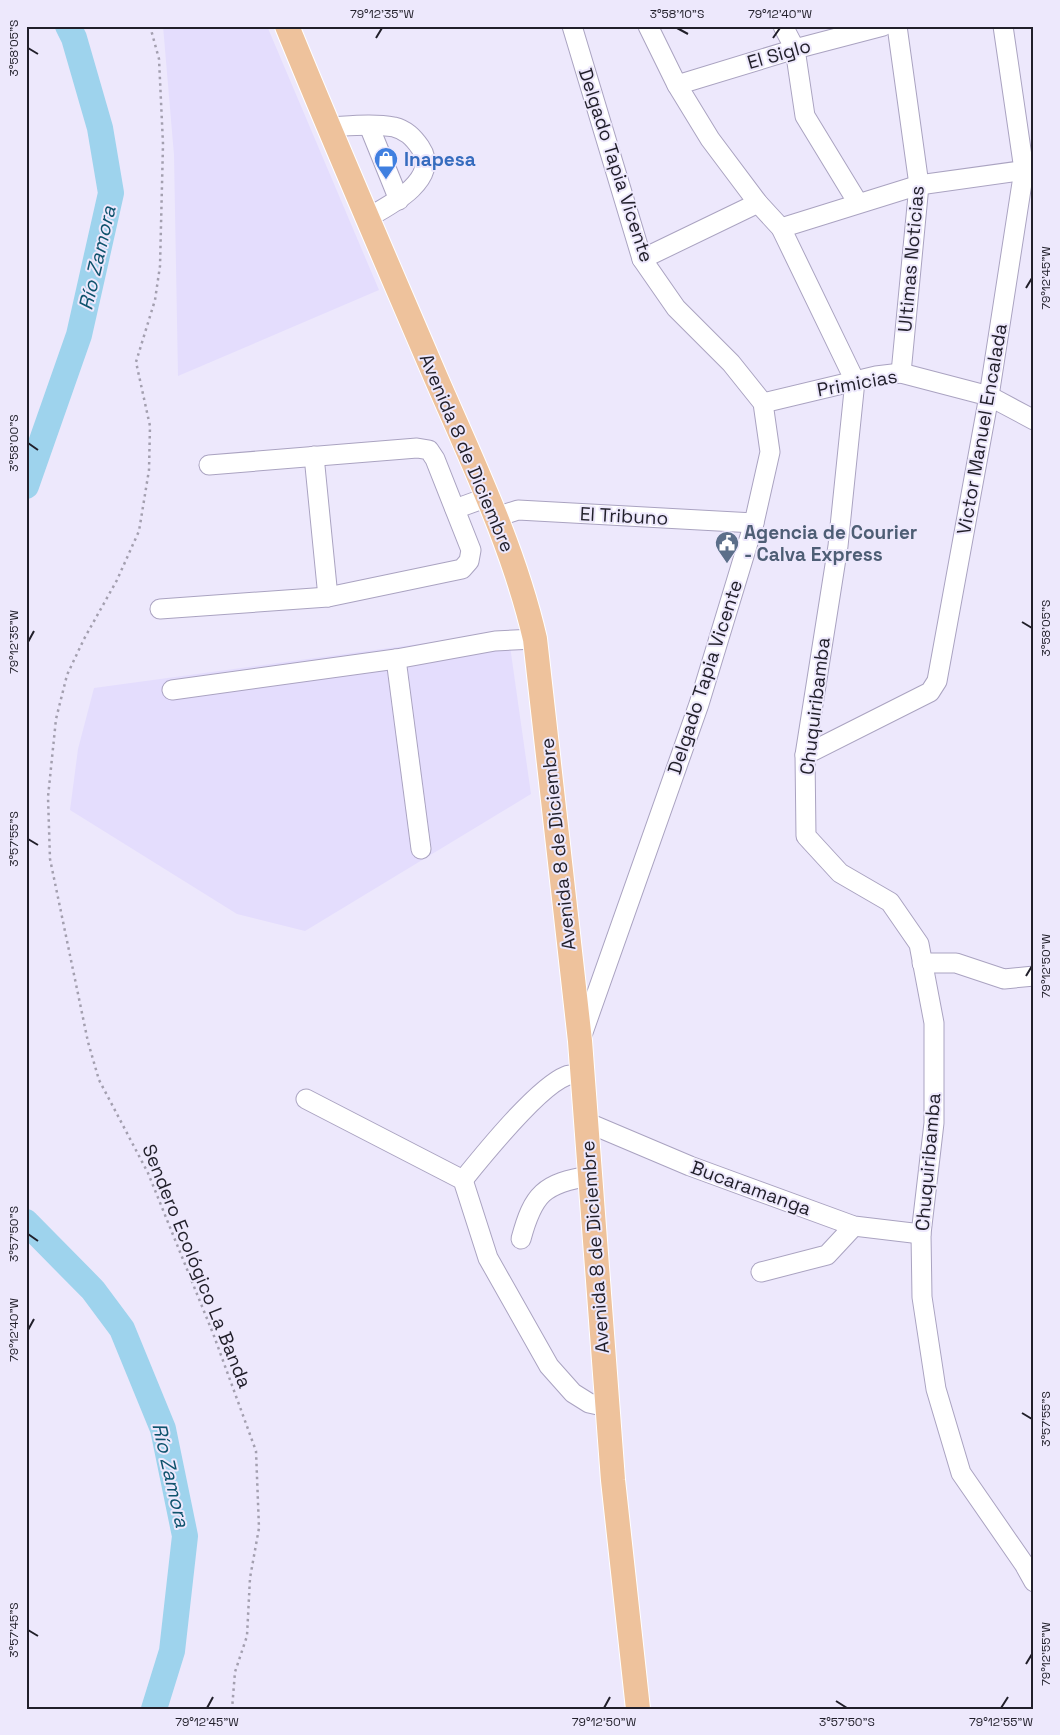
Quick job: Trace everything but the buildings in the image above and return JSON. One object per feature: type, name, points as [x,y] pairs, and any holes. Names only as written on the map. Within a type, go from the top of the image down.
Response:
[{"type":"main road","name":"Avenida 8 de Diciembre","points":[[287,26],[328,127],[492,507],[527,602],[535,639],[580,1041],[607,1407],[638,1709]]},
{"type":"street","name":"Delgado Tapia Vicente","points":[[572,26],[642,259],[676,308],[731,363],[763,403],[770,452],[754,523],[699,704],[580,1041]]},
{"type":"street","points":[[648,26],[677,85],[710,139],[758,203],[781,228],[855,381]]},
{"type":"street","points":[[783,26],[795,49],[805,116],[858,203]]},
{"type":"street","name":"El Siglo","points":[[677,85],[795,49],[883,26]]},
{"type":"street","name":"Ultimas Noticias","points":[[897,26],[919,185],[901,373]]},
{"type":"street","name":"Victor Manuel Encalada","points":[[806,755],[930,692],[937,681],[1029,169],[1003,26]]},
{"type":"street","points":[[328,127],[369,126],[394,128],[412,136],[422,150],[425,168],[415,186],[399,200],[367,218]]},
{"type":"street","points":[[369,126],[399,200]]},
{"type":"street","points":[[781,228],[919,185],[1029,169]]},
{"type":"street","points":[[642,259],[758,203]]},
{"type":"street","name":"Primicias","points":[[763,403],[855,381],[901,373],[989,396],[1034,420]]},
{"type":"street","name":"Chuquiribamba","points":[[855,381],[838,546],[806,755],[806,836],[840,873],[890,902],[919,944],[934,1023],[934,1124],[921,1234],[922,1297],[936,1389],[961,1473],[1024,1564],[1034,1582]]},
{"type":"street","points":[[160,609],[328,597],[462,569],[469,561],[472,550],[435,459],[429,450],[417,448],[208,465]]},
{"type":"street","points":[[314,456],[328,597]]},
{"type":"street","name":"El Tribuno","points":[[455,509],[492,507],[754,523]]},
{"type":"street","points":[[172,690],[396,659],[495,641],[535,639]]},
{"type":"street","points":[[396,659],[420,849]]},
{"type":"street","points":[[922,963],[956,963],[1004,979],[1034,976]]},
{"type":"street","points":[[463,1180],[544,1089],[567,1076],[582,1074]]},
{"type":"street","points":[[306,1099],[463,1180],[488,1258],[548,1366],[573,1393],[588,1403],[607,1407]]},
{"type":"street","name":"Bucaramanga","points":[[586,1122],[690,1166],[854,1226],[921,1234]]},
{"type":"street","points":[[521,1239],[535,1202],[551,1185],[590,1176]]},
{"type":"street","points":[[761,1272],[827,1255],[854,1226]]},
{"type":"path","name":"Sendero Ecológico La Banda","points":[[150,26],[159,59],[163,144],[160,266],[156,292],[136,362],[150,426],[148,470],[139,531],[117,580],[84,639],[67,675],[56,719],[48,797],[50,858],[88,1042],[99,1080],[148,1173],[214,1336],[256,1451],[259,1528],[250,1578],[247,1636],[235,1672],[232,1709]]},
{"type":"shaded area","points":[[163,26],[267,26],[379,290],[178,376],[174,155]]},
{"type":"shaded area","points":[[508,632],[531,794],[305,931],[237,914],[70,810],[78,749],[94,688]]},
{"type":"waterway","name":"Río Zamora","points":[[26,486],[79,335],[111,193],[100,128],[74,38],[68,26]]},
{"type":"waterway","name":"Río Zamora","points":[[26,1222],[93,1290],[122,1329],[163,1429],[185,1536],[172,1651],[154,1709]]},
{"type":"place","name":"Inapesa","points":[[386,180]]},
{"type":"place","name":"Agencia de Courier - Calva Express","points":[[727,564]]}]
